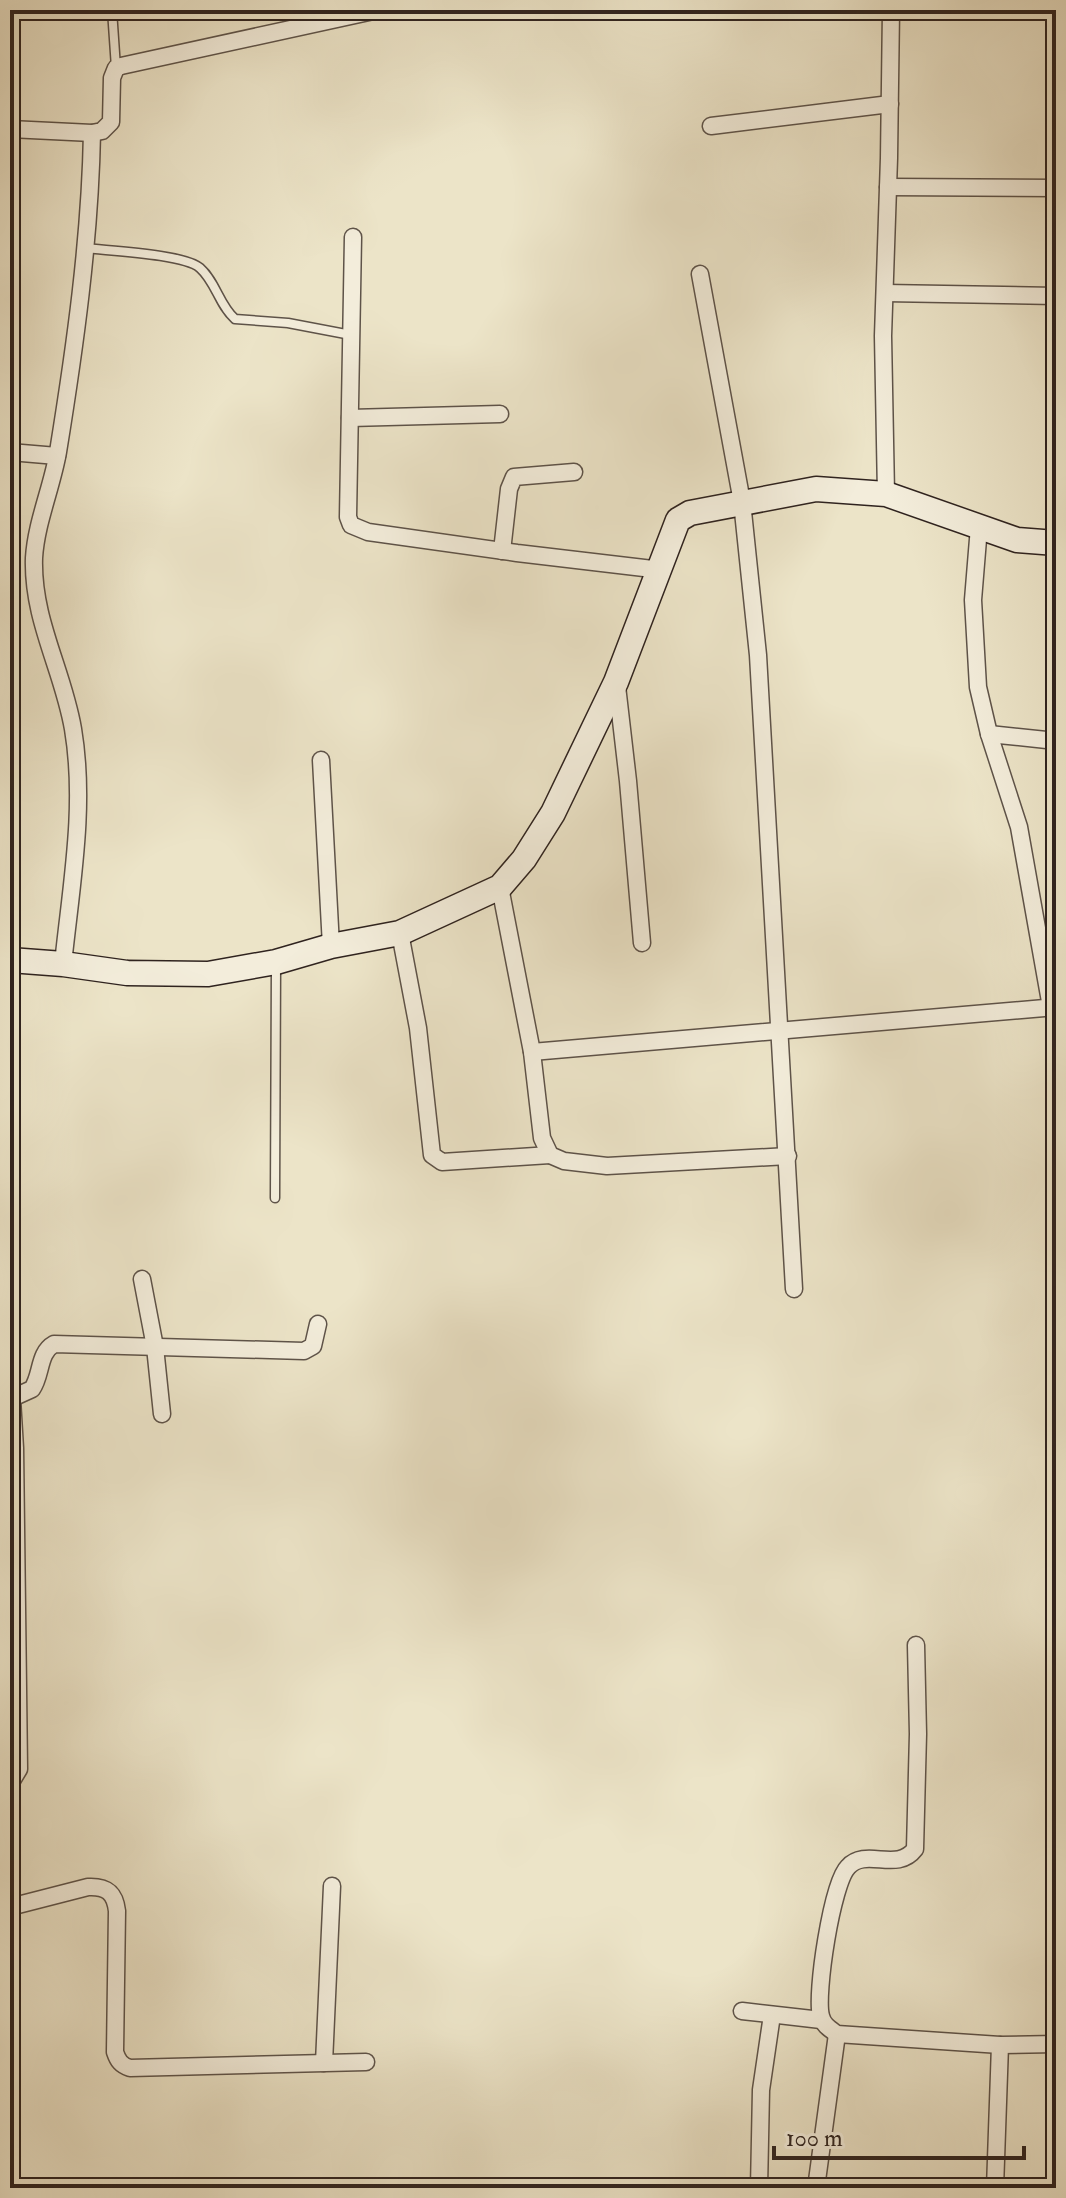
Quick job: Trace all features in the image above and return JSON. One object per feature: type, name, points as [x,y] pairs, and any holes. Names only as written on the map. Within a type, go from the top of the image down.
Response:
[{"type":"street","points":[[10,129],[102,131],[111,122],[112,78],[116,68],[131,62],[378,10]]},
{"type":"street","points":[[886,494],[885,293],[891,10]]},
{"type":"street","points":[[711,126],[890,104]]},
{"type":"street","points":[[63,964],[78,813],[78,770],[72,726],[37,608],[34,555],[57,456],[85,248],[92,133]]},
{"type":"street","points":[[888,187],[1056,188]]},
{"type":"street","points":[[353,237],[348,517],[351,525],[368,532],[661,570]]},
{"type":"street","points":[[700,274],[742,502],[758,655],[794,1289]]},
{"type":"street","points":[[885,293],[1056,296]]},
{"type":"street","points":[[350,418],[500,414]]},
{"type":"street","points":[[10,452],[57,456]]},
{"type":"street","points":[[502,551],[509,489],[514,477],[574,472]]},
{"type":"street","points":[[10,960],[127,973],[208,974],[276,962],[331,946],[400,933],[500,887],[524,859],[553,813],[616,682],[678,520],[690,513],[816,489],[886,494],[1017,540],[1056,543]]},
{"type":"street","points":[[532,1052],[1054,1007],[1019,827],[989,734],[978,687],[973,627],[979,527]]},
{"type":"street","points":[[616,682],[642,943]]},
{"type":"street","points":[[989,734],[1056,741]]},
{"type":"street","points":[[321,760],[331,946]]},
{"type":"street","points":[[500,887],[532,1052],[542,1138],[550,1155]]},
{"type":"street","points":[[400,933],[418,1028],[432,1155],[442,1162],[550,1155],[564,1161],[607,1166],[788,1156]]},
{"type":"street","points":[[142,1279],[155,1347],[162,1414]]},
{"type":"street","points":[[10,1784],[19,1769],[15,1448],[11,1399],[32,1389],[44,1353],[48,1346],[54,1344],[304,1351],[313,1346],[318,1324]]},
{"type":"street","points":[[916,1645],[918,1734],[915,1849],[901,1860],[863,1859],[853,1862],[846,1869],[835,1892],[831,1911],[820,1997],[821,2020],[837,2034],[1000,2045],[1056,2044]]},
{"type":"street","points":[[324,2063],[332,1886]]},
{"type":"street","points":[[10,1907],[88,1887],[98,1887],[112,1893],[117,1911],[115,2052],[117,2060],[123,2065],[130,2068],[366,2062]]},
{"type":"street","points":[[742,2011],[821,2020]]},
{"type":"street","points":[[759,2188],[761,2090],[772,2015]]},
{"type":"street","points":[[816,2188],[837,2034]]},
{"type":"street","points":[[995,2188],[1000,2045]]},
{"type":"street","points":[[320,2188],[338,2188]]},
{"type":"lane","points":[[112,10],[116,68]]},
{"type":"lane","points":[[85,248],[192,263],[206,275],[224,307],[235,319],[288,323],[351,335]]},
{"type":"lane","points":[[275,1198],[276,962]]}]
